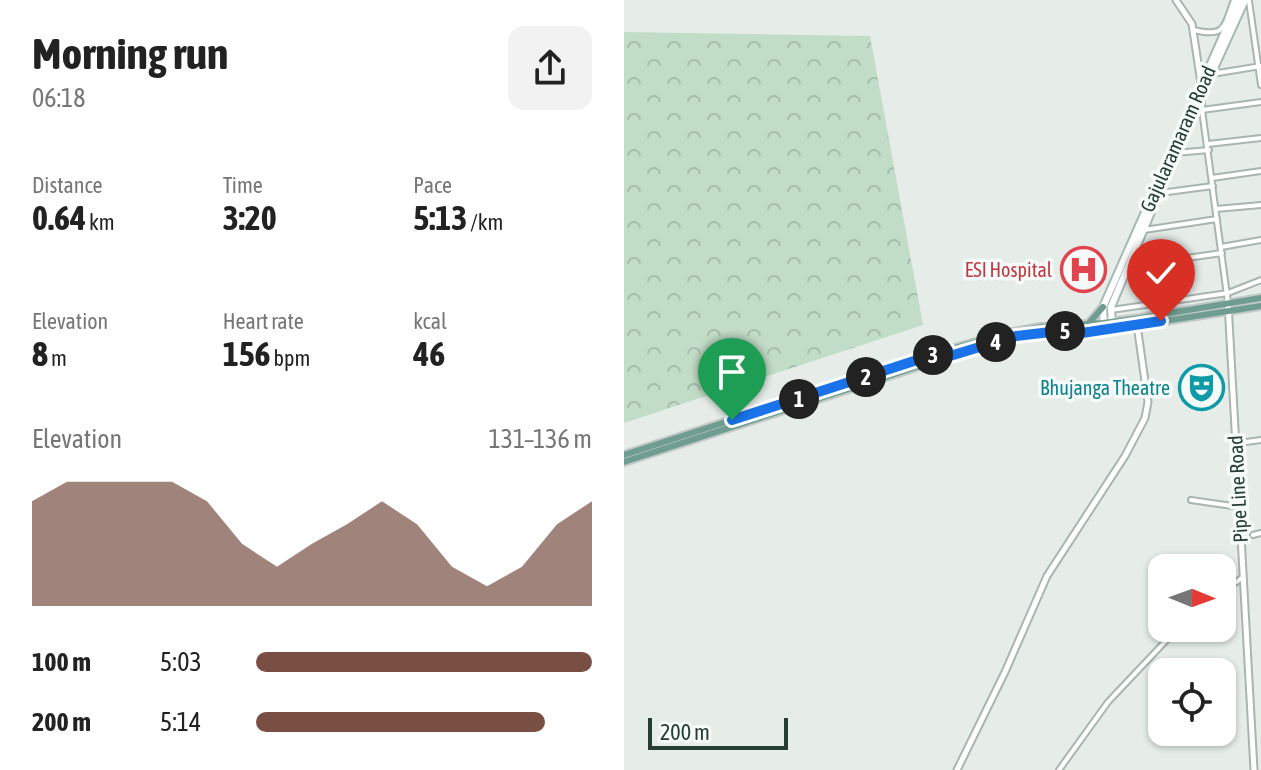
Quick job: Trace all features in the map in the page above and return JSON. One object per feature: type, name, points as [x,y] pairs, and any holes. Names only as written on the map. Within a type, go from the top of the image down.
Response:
[{"type":"main road","name":"Gajularamaram Road","points":[[1107,308],[1243,0]]},
{"type":"main road","name":"Gajularamaram Road","points":[[1107,324],[1107,308],[1243,0]]},
{"type":"main road","points":[[1068,330],[1082,333],[1137,325],[1261,298]]},
{"type":"main road","points":[[624,455],[949,353],[1016,336],[1229,307],[1261,306]]},
{"type":"main road","points":[[1089,323],[1107,308]]},
{"type":"main road","points":[[624,462],[1016,331],[1174,315],[1184,317]]},
{"type":"street","points":[[1176,0],[1194,30],[1229,307]]},
{"type":"street","points":[[1194,30],[1206,34],[1217,32],[1243,0]]},
{"type":"street","points":[[1243,0],[1256,0]]},
{"type":"street","points":[[1243,0],[1254,36],[1261,85]]},
{"type":"street","points":[[1254,36],[1261,35]]},
{"type":"street","points":[[1212,74],[1260,66]]},
{"type":"street","points":[[1202,110],[1261,102]]},
{"type":"street","points":[[1175,153],[1261,138]]},
{"type":"street","points":[[1212,178],[1261,171]]},
{"type":"street","points":[[1159,193],[1213,186]]},
{"type":"street","points":[[1216,209],[1261,205]]},
{"type":"street","points":[[1144,230],[1217,219]]},
{"type":"street","points":[[1221,247],[1261,240]]},
{"type":"street","points":[[1127,267],[1222,253]]},
{"type":"street","points":[[1107,308],[1228,293],[1261,280]]},
{"type":"street","name":"Pipe Line Road","points":[[1229,307],[1254,770]]},
{"type":"street","points":[[957,770],[1047,576],[1125,456],[1145,418],[1148,402],[1137,325]]},
{"type":"street","points":[[1246,442],[1261,440]]},
{"type":"street","points":[[1191,500],[1239,507]]},
{"type":"street","points":[[1253,535],[1261,533]]},
{"type":"street","points":[[1236,582],[1243,577]]},
{"type":"street","points":[[1059,770],[1108,702],[1165,642]]},
{"type":"green space","points":[[624,32],[870,36],[923,325],[624,423]]},
{"type":"place","name":"ESI Hospital","points":[[1083,270]]},
{"type":"place","name":"Bhujanga Theatre","points":[[1201,388]]},
{"type":"route","points":[[732,420],[948,350],[950,356],[1016,336],[1068,330],[1082,333],[1161,321]]}]
